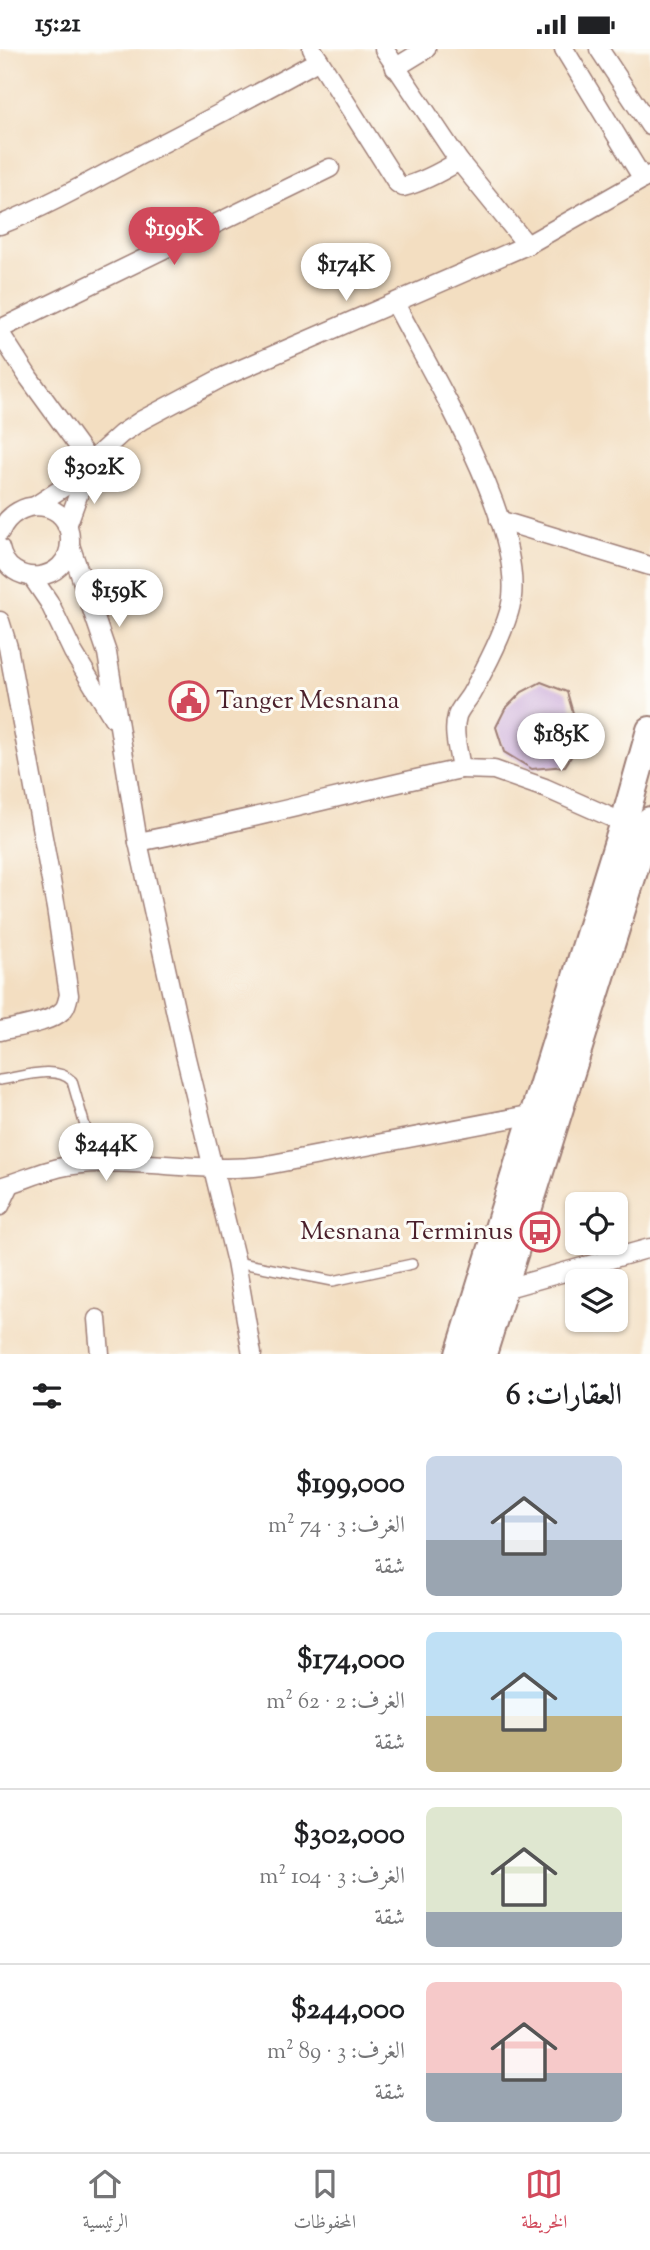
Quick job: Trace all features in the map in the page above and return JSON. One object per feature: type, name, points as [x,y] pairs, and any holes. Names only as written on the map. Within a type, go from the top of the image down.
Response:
[{"type":"main road","points":[[483,1354],[640,825],[650,730]]},
{"type":"main road","points":[[459,1354],[534,1114],[640,825]]},
{"type":"street","points":[[384,49],[459,161],[527,245]]},
{"type":"street","points":[[395,68],[426,49]]},
{"type":"street","points":[[1,525],[17,510],[34,506],[87,468],[121,434],[142,420],[223,377],[527,245],[646,177],[564,49]]},
{"type":"street","points":[[599,49],[650,126]]},
{"type":"street","points":[[0,225],[43,208],[251,99],[316,54],[397,183],[403,187],[412,185],[459,161]]},
{"type":"street","points":[[87,468],[0,331],[330,168]]},
{"type":"street","points":[[395,303],[474,453],[512,563],[514,586],[510,610],[500,637],[457,716],[455,734],[461,769]]},
{"type":"street","points":[[87,468],[67,526],[70,545],[107,653],[138,842],[255,1351]]},
{"type":"street","points":[[34,506],[54,511],[67,526]]},
{"type":"street","points":[[499,520],[650,566]]},
{"type":"street","points":[[0,548],[13,570],[32,577],[54,572],[63,563],[70,545]]},
{"type":"street","points":[[32,577],[49,602],[72,652],[117,725]]},
{"type":"street","points":[[0,621],[56,908],[69,995],[67,1004],[59,1014],[0,1031]]},
{"type":"street","points":[[138,842],[234,823],[319,800],[461,769],[494,770],[640,825]]},
{"type":"street","points":[[0,1206],[5,1186],[65,1166],[262,1166],[534,1114]]},
{"type":"street","points":[[503,1289],[650,1248]]},
{"type":"street","points":[[97,1319],[100,1354]]},
{"type":"lane","points":[[0,1080],[56,1072],[66,1074],[72,1081],[96,1164]]},
{"type":"lane","points":[[236,1262],[333,1281],[412,1264]]},
{"type":"building","points":[[541,682],[567,692],[581,741],[565,766],[532,769],[504,752],[496,727],[505,709],[522,692]]},
{"type":"place","name":"Tanger Mesnana","points":[[189,701]]},
{"type":"place","name":"Mesnana Terminus","points":[[540,1232]]}]
